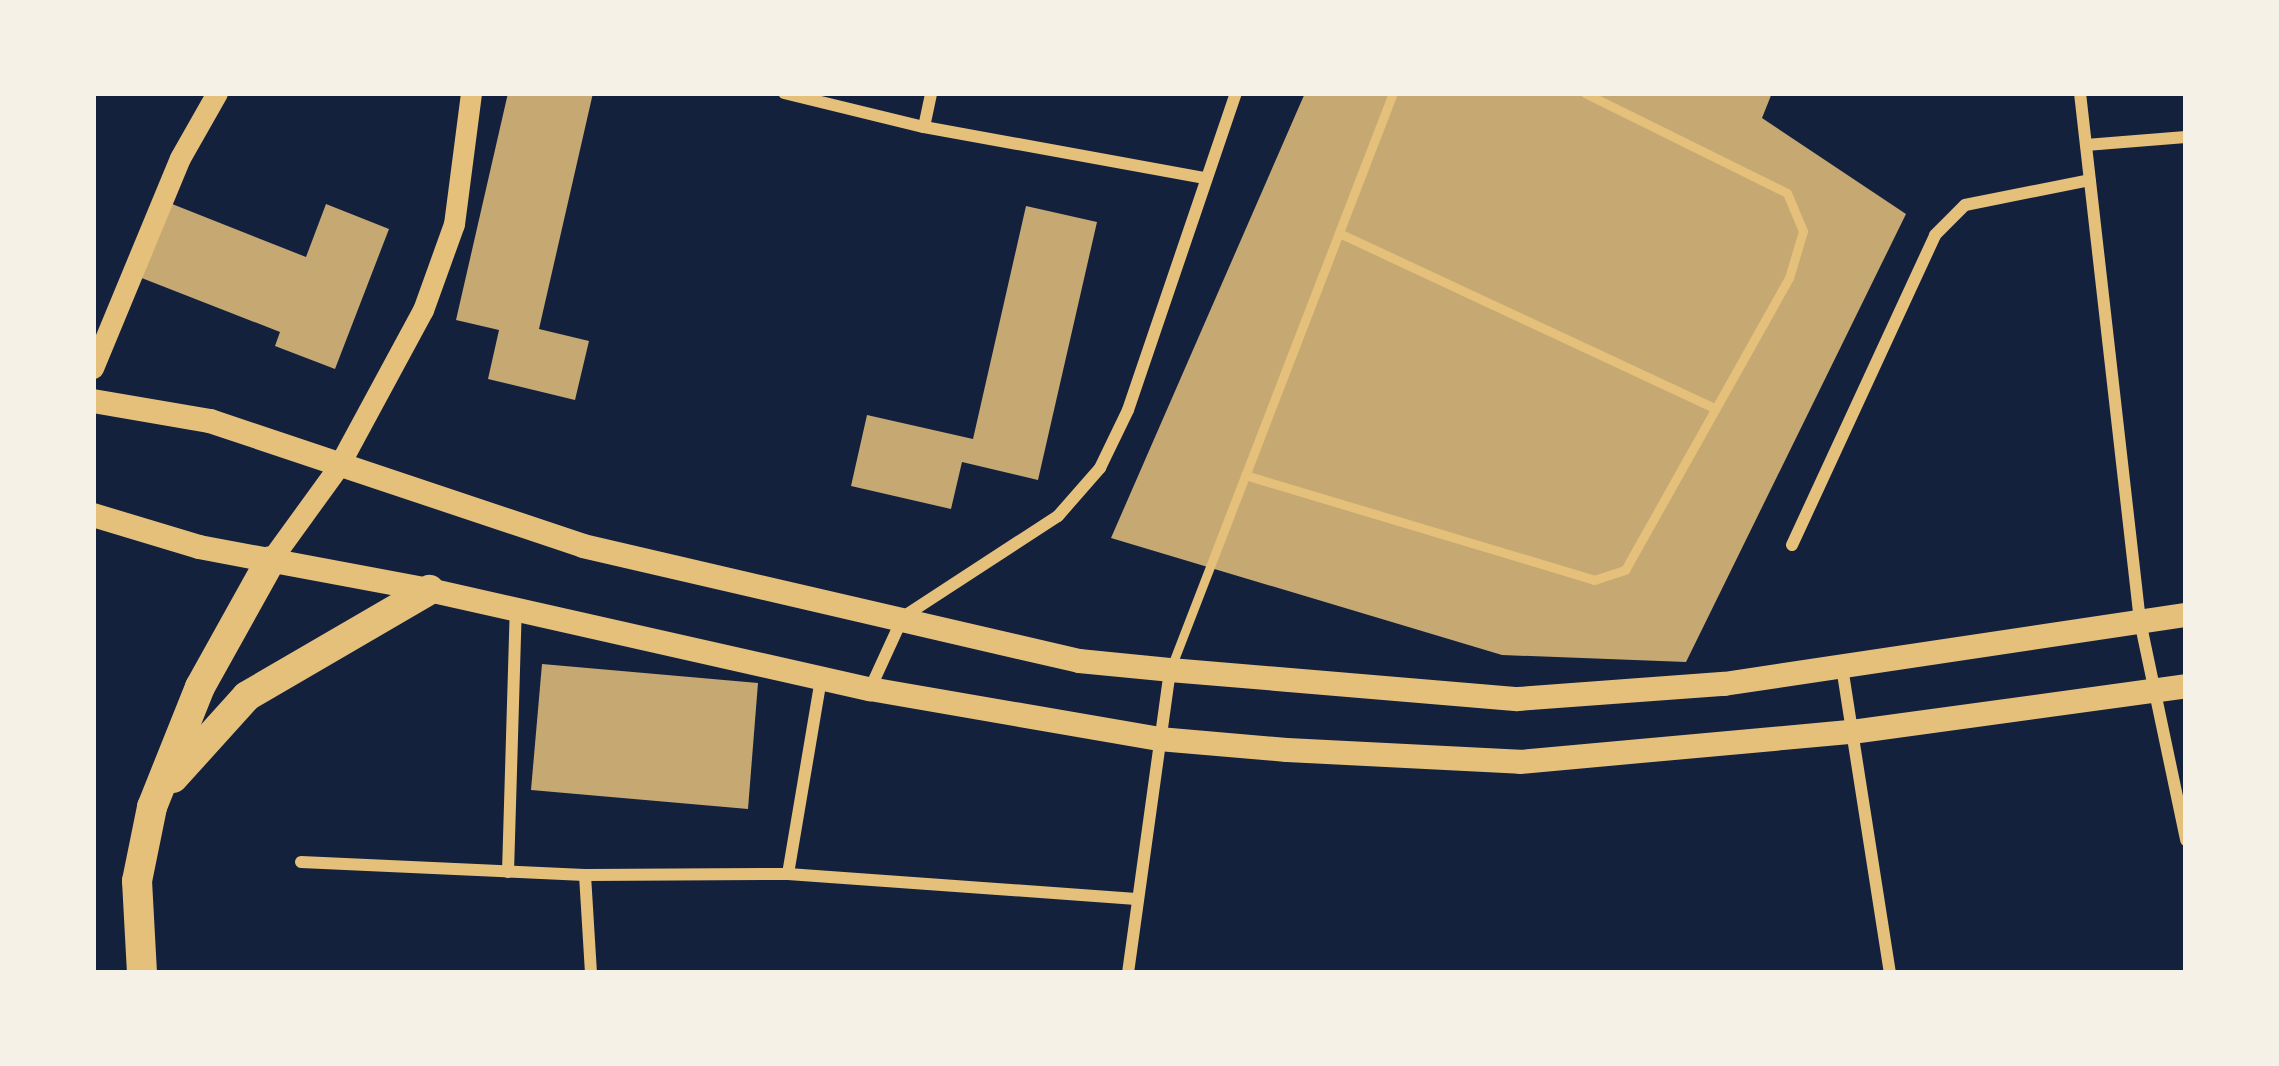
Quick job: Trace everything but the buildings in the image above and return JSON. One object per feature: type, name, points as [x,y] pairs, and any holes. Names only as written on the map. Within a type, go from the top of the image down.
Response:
[{"type":"main road","points":[[93,401],[210,422],[583,546],[903,616],[1079,661],[1518,699],[1842,666],[2186,615]]},
{"type":"main road","points":[[93,515],[270,561],[430,590],[820,679],[1159,739],[1520,762],[1852,732],[2186,686]]},
{"type":"main road","points":[[142,973],[137,881],[152,807],[200,687],[270,561]]},
{"type":"main road","points":[[152,807],[247,696],[430,590]]},
{"type":"street","points":[[93,368],[180,158],[217,93]]},
{"type":"street","points":[[270,561],[338,467],[423,310],[454,224],[471,93]]},
{"type":"street","points":[[784,93],[924,127],[1206,178]]},
{"type":"street","points":[[924,127],[931,93]]},
{"type":"street","points":[[870,689],[903,616],[1058,516],[1100,469],[1128,410],[1236,93]]},
{"type":"street","points":[[2080,93],[2140,621],[2151,691],[2186,840]]},
{"type":"street","points":[[2086,145],[2186,137]]},
{"type":"street","points":[[1792,545],[1935,236],[1965,205],[2090,180]]},
{"type":"street","points":[[508,872],[516,610]]},
{"type":"street","points":[[1842,666],[1890,973]]},
{"type":"street","points":[[1128,973],[1170,670]]},
{"type":"street","points":[[788,874],[820,679]]},
{"type":"street","points":[[301,862],[585,875],[788,874],[1136,899]]},
{"type":"street","points":[[585,875],[591,973]]},
{"type":"lane","points":[[1170,670],[1393,93]]},
{"type":"lane","points":[[1245,475],[1594,580],[1612,578],[1625,570],[1789,278],[1803,231],[1787,193],[1586,93]]},
{"type":"lane","points":[[1339,233],[1715,408]]}]
